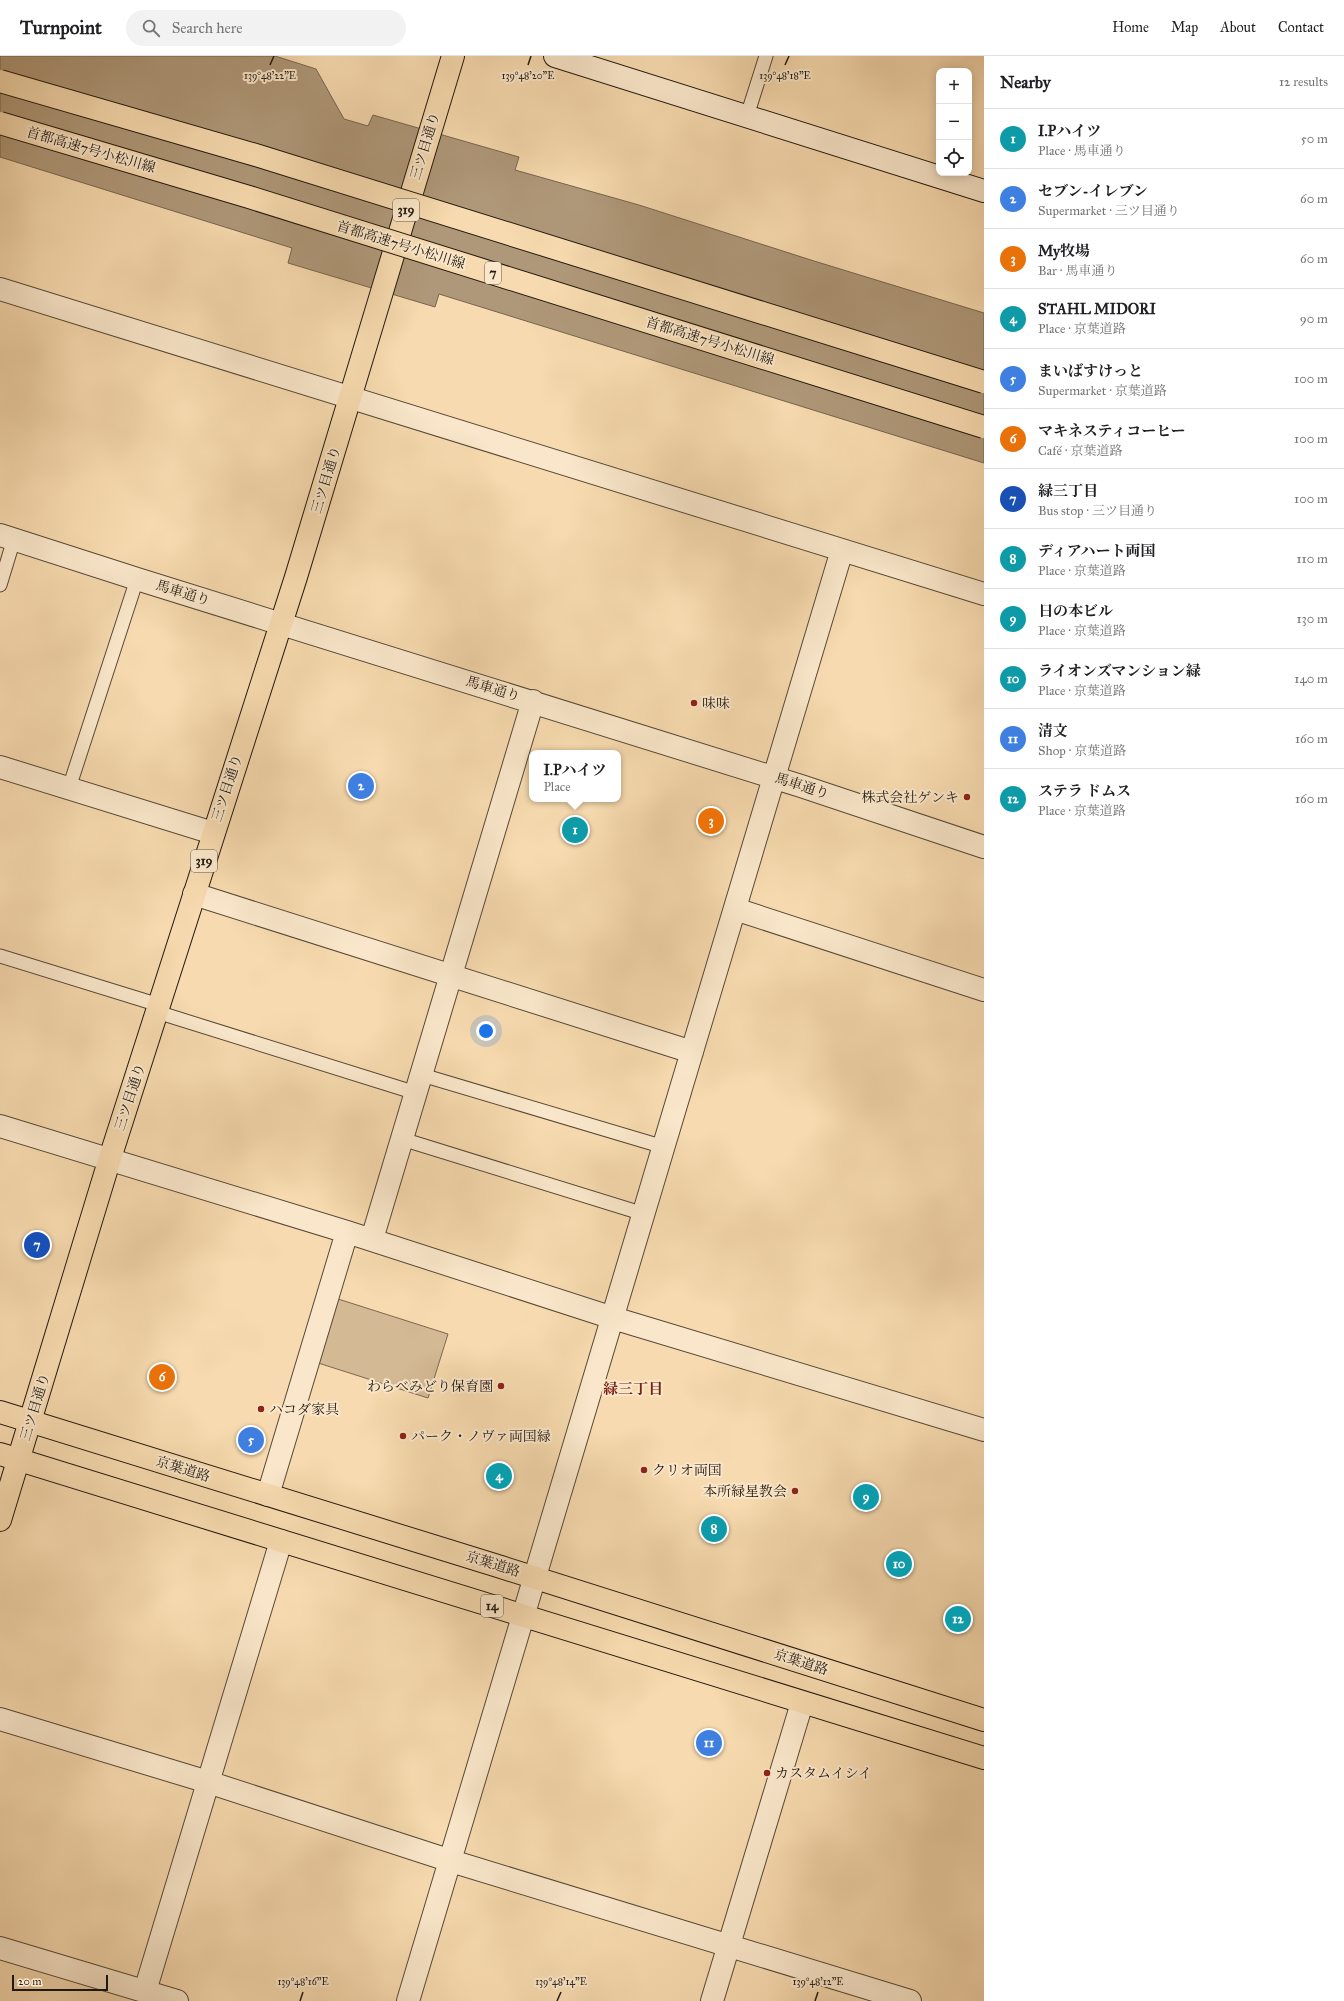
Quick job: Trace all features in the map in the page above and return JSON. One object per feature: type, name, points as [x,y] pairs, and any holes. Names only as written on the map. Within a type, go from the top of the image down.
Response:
[{"type":"main road","name":"三ツ目通り","points":[[0,1520],[9,1457],[30,1421],[110,1158],[281,623],[351,398],[378,301],[453,56]]},
{"type":"main road","points":[[0,81],[259,156],[984,382]]},
{"type":"main road","name":"首都高速7号小松川線","points":[[0,124],[257,200],[984,427]]},
{"type":"main road","name":"京葉道路","points":[[0,1412],[534,1577],[984,1720]]},
{"type":"main road","name":"14","points":[[9,1457],[984,1758]]},
{"type":"street","points":[[555,56],[984,191]]},
{"type":"street","points":[[0,289],[984,594]]},
{"type":"street","name":"馬車通り","points":[[7,537],[137,579],[533,701],[984,847]]},
{"type":"street","points":[[408,2001],[842,550]]},
{"type":"street","points":[[372,1239],[533,701]]},
{"type":"street","points":[[0,767],[213,833]]},
{"type":"street","points":[[194,894],[692,1052]]},
{"type":"street","points":[[735,909],[984,990]]},
{"type":"street","points":[[0,1126],[64,1146],[110,1158],[372,1239],[613,1318],[984,1430]]},
{"type":"street","points":[[268,1495],[347,1232]]},
{"type":"street","points":[[145,1991],[281,1541]]},
{"type":"street","points":[[712,2001],[802,1703]]},
{"type":"street","points":[[0,1719],[208,1782],[451,1861],[910,2001]]},
{"type":"street","points":[[0,1948],[177,2001]]},
{"type":"lane","points":[[747,116],[766,56]]},
{"type":"lane","points":[[0,585],[7,537]]},
{"type":"lane","points":[[69,788],[137,579]]},
{"type":"lane","points":[[0,956],[158,1008],[419,1084],[664,1147]]},
{"type":"lane","points":[[402,1140],[644,1214]]},
{"type":"shaded area","points":[[0,56],[275,56],[316,69],[344,119],[368,126],[373,115],[519,157],[515,170],[639,205],[984,313],[984,463],[439,294],[435,307],[288,263],[292,248],[0,157]]},
{"type":"shaded area","points":[[335,1298],[448,1334],[428,1398],[315,1362]]},
{"type":"place","name":"味味","points":[[694,703]]},
{"type":"place","name":"セブン-イレブン","points":[[361,786]]},
{"type":"place","name":"株式会社ゲンキ","points":[[967,797]]},
{"type":"place","name":"My牧場","points":[[711,821]]},
{"type":"place","name":"I.Pハイツ","points":[[575,830]]},
{"type":"place","name":"緑三丁目","points":[[37,1245]]},
{"type":"place","name":"マキネスティコーヒー","points":[[162,1377]]},
{"type":"place","name":"わらべみどり保育園","points":[[501,1386]]},
{"type":"place","name":"ハコダ家具","points":[[261,1409]]},
{"type":"place","name":"パーク・ノヴァ両国緑","points":[[403,1436]]},
{"type":"place","name":"まいばすけっと","points":[[251,1440]]},
{"type":"place","name":"クリオ両国","points":[[644,1470]]},
{"type":"place","name":"STAHL MIDORI","points":[[499,1476]]},
{"type":"place","name":"本所緑星教会","points":[[795,1491]]},
{"type":"place","name":"日の本ビル","points":[[866,1497]]},
{"type":"place","name":"ディアハート両国","points":[[714,1529]]},
{"type":"place","name":"ライオンズマンション緑","points":[[899,1564]]},
{"type":"place","name":"ステラ ドムス","points":[[958,1619]]},
{"type":"place","name":"清文","points":[[709,1743]]},
{"type":"place","name":"カスタムイシイ","points":[[767,1773]]},
{"type":"district","name":"緑三丁目","points":[[633,1389]]}]
